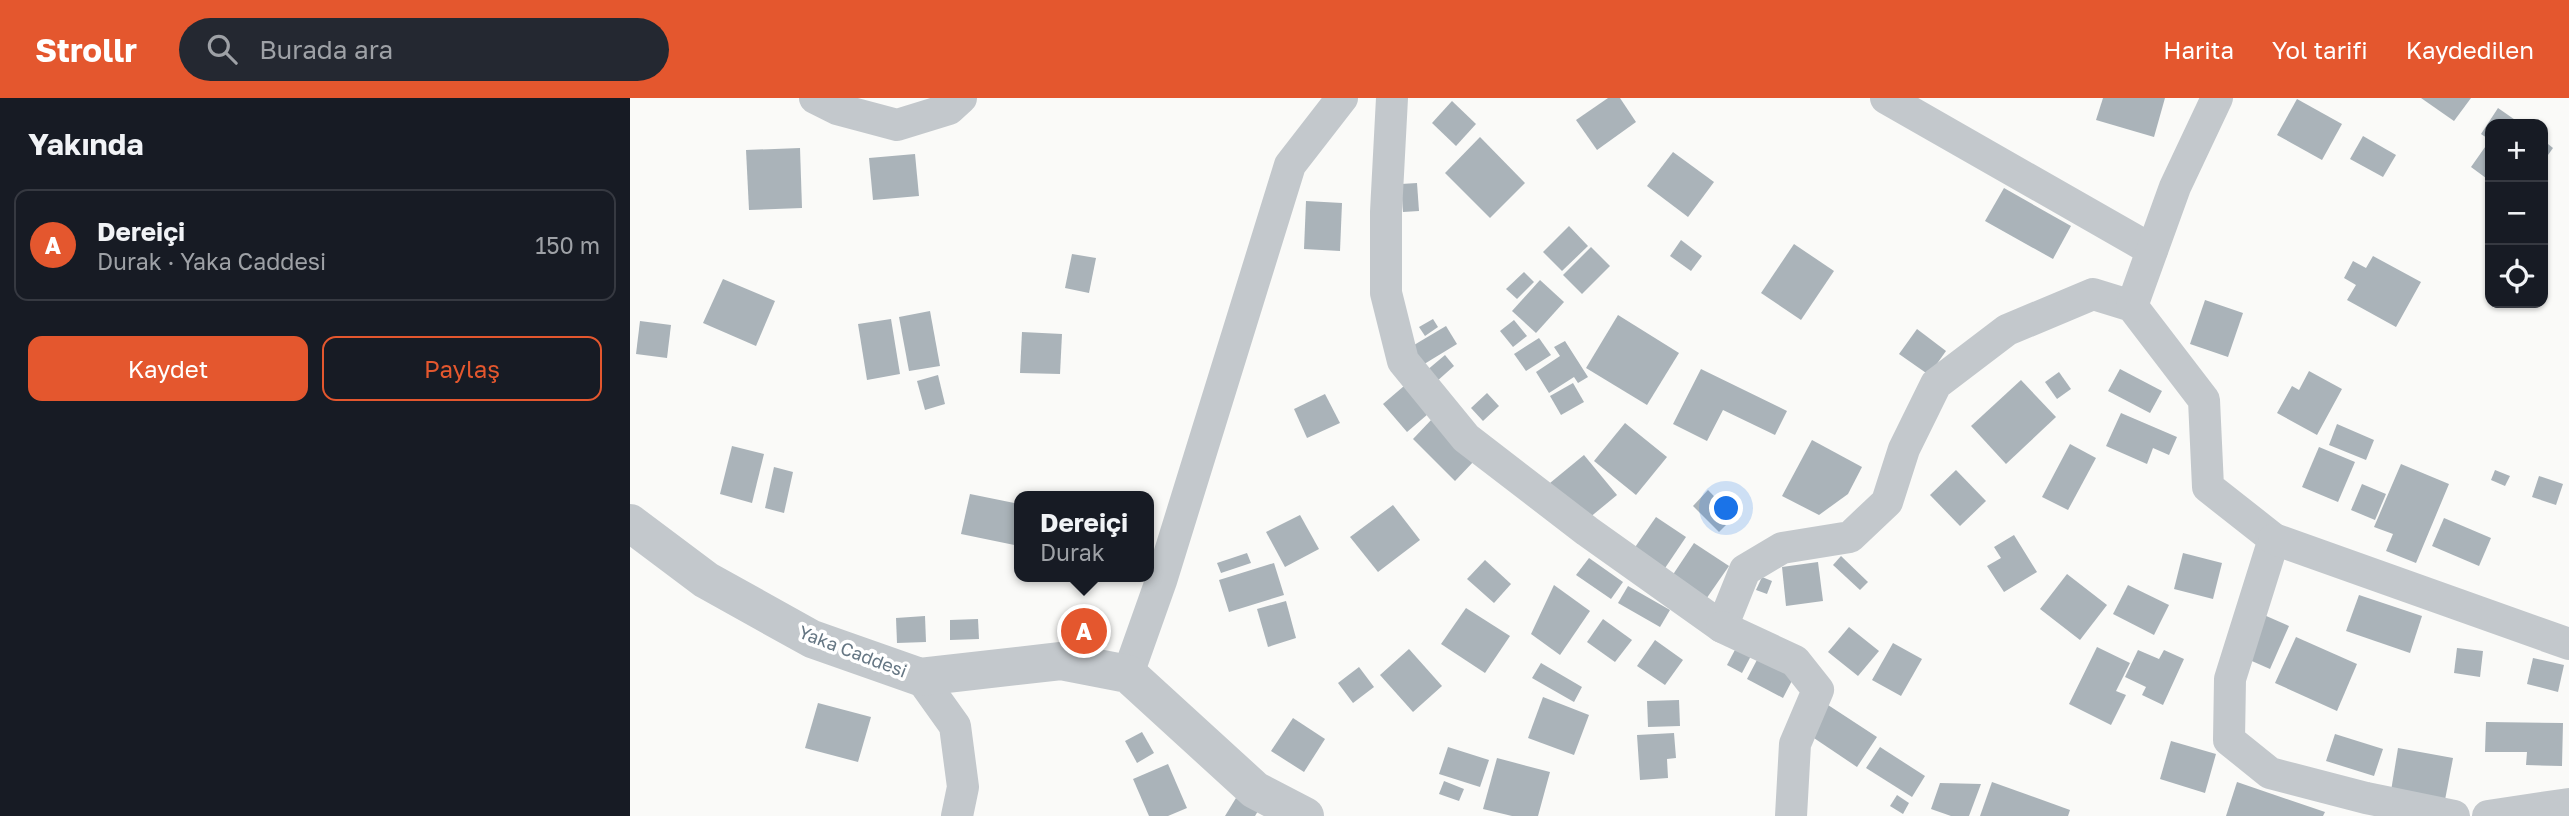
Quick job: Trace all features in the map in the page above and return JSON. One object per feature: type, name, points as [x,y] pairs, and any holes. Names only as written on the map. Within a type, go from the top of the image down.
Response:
[{"type":"street","points":[[815,98],[837,109],[897,125],[949,109],[961,98]]},
{"type":"street","points":[[1305,816],[1255,790],[1128,674],[1161,581],[1290,165],[1342,98]]},
{"type":"street","points":[[1392,98],[1386,212],[1387,293],[1403,361],[1466,438],[1587,531],[1722,626],[1795,661],[1818,690],[1795,744],[1791,816]]},
{"type":"street","points":[[1886,98],[2152,250]]},
{"type":"street","points":[[2132,306],[2175,187],[2217,98]]},
{"type":"street","points":[[1722,626],[1745,570],[1782,548],[1850,537],[1887,502],[1904,449],[1937,384],[2007,330],[2093,294],[2132,306],[2204,400],[2208,487],[2274,539],[2569,644]]},
{"type":"street","name":"Yaka Caddesi","points":[[630,523],[706,580],[812,639],[920,677],[1061,661],[1128,674]]},
{"type":"street","points":[[2274,539],[2230,679],[2229,740],[2270,773],[2366,798],[2454,816]]},
{"type":"street","points":[[920,677],[955,726],[963,787],[957,816]]},
{"type":"street","points":[[2488,816],[2569,804]]},
{"type":"building","points":[[1608,98],[1620,98],[1636,122],[1597,150],[1576,120]]},
{"type":"building","points":[[2103,98],[2165,98],[2154,137],[2096,120]]},
{"type":"building","points":[[2421,98],[2471,98],[2454,121]]},
{"type":"building","points":[[2297,99],[2342,124],[2322,160],[2277,135]]},
{"type":"building","points":[[1452,101],[1476,124],[1456,146],[1432,123]]},
{"type":"building","points":[[2498,108],[2514,119],[2491,119]]},
{"type":"building","points":[[2363,136],[2396,155],[2383,177],[2350,159]]},
{"type":"building","points":[[1480,137],[1525,183],[1490,218],[1445,173]]},
{"type":"building","points":[[2485,147],[2485,177],[2471,167]]},
{"type":"building","points":[[800,148],[802,208],[749,210],[746,150]]},
{"type":"building","points":[[1673,152],[1714,182],[1688,217],[1647,186]]},
{"type":"building","points":[[915,154],[919,196],[873,200],[869,158]]},
{"type":"building","points":[[1417,183],[1419,211],[1403,212],[1401,184]]},
{"type":"building","points":[[2004,188],[2071,226],[2053,259],[1985,221]]},
{"type":"building","points":[[1306,201],[1342,203],[1340,251],[1304,249]]},
{"type":"building","points":[[1569,226],[1588,246],[1562,271],[1543,252]]},
{"type":"building","points":[[1681,240],[1702,256],[1691,271],[1670,256]]},
{"type":"building","points":[[1794,244],[1834,271],[1801,320],[1761,293]]},
{"type":"building","points":[[1591,247],[1610,266],[1582,294],[1563,275]]},
{"type":"building","points":[[1072,254],[1096,258],[1089,293],[1065,288]]},
{"type":"building","points":[[2373,256],[2421,282],[2396,327],[2347,300],[2356,285],[2344,278],[2353,261],[2366,268]]},
{"type":"building","points":[[1524,272],[1534,282],[1517,299],[1506,289]]},
{"type":"building","points":[[723,279],[775,301],[756,346],[703,323]]},
{"type":"building","points":[[1540,280],[1564,302],[1536,333],[1512,311]]},
{"type":"building","points":[[2205,300],[2243,313],[2228,357],[2190,344]]},
{"type":"building","points":[[930,311],[940,366],[909,371],[899,317]]},
{"type":"building","points":[[1618,315],[1679,353],[1647,405],[1586,368]]},
{"type":"building","points":[[891,319],[900,374],[867,380],[858,324]]},
{"type":"building","points":[[1433,319],[1438,327],[1425,336],[1419,327]]},
{"type":"building","points":[[1514,320],[1527,336],[1513,347],[1500,331]]},
{"type":"building","points":[[640,321],[671,325],[667,358],[636,354]]},
{"type":"building","points":[[1446,326],[1457,344],[1421,366],[1409,348]]},
{"type":"building","points":[[1917,329],[1946,351],[1929,375],[1899,354]]},
{"type":"building","points":[[1022,332],[1062,334],[1060,374],[1020,373]]},
{"type":"building","points":[[1539,338],[1551,355],[1526,371],[1514,354]]},
{"type":"building","points":[[1565,341],[1588,377],[1578,383],[1574,377],[1549,393],[1536,372],[1560,356],[1554,347]]},
{"type":"building","points":[[1445,355],[1454,366],[1436,382],[1426,371]]},
{"type":"building","points":[[1701,369],[1787,411],[1775,435],[1723,410],[1707,441],[1673,424]]},
{"type":"building","points":[[2120,369],[2162,391],[2150,413],[2108,391]]},
{"type":"building","points":[[2309,371],[2342,389],[2317,435],[2277,413],[2292,386],[2299,390]]},
{"type":"building","points":[[2059,372],[2071,389],[2057,399],[2045,382]]},
{"type":"building","points":[[938,375],[945,404],[925,410],[917,381]]},
{"type":"building","points":[[2021,380],[2056,417],[2006,464],[1971,426]]},
{"type":"building","points":[[1573,383],[1584,402],[1561,415],[1550,396]]},
{"type":"building","points":[[1404,386],[1428,414],[1407,432],[1383,404]]},
{"type":"building","points":[[1487,393],[1499,406],[1483,421],[1471,408]]},
{"type":"building","points":[[1325,394],[1340,423],[1307,438],[1294,409]]},
{"type":"building","points":[[2121,413],[2177,437],[2169,455],[2153,448],[2147,464],[2106,446]]},
{"type":"building","points":[[1433,418],[1475,460],[1455,481],[1413,439]]},
{"type":"building","points":[[1625,423],[1667,457],[1636,495],[1594,461]]},
{"type":"building","points":[[2337,424],[2374,440],[2366,460],[2329,445]]},
{"type":"building","points":[[1812,440],[1862,467],[1848,494],[1819,515],[1782,496]]},
{"type":"building","points":[[2070,444],[2096,458],[2068,510],[2042,497]]},
{"type":"building","points":[[732,446],[764,454],[752,503],[720,494]]},
{"type":"building","points":[[2319,447],[2355,462],[2338,502],[2302,487]]},
{"type":"building","points":[[1584,455],[1617,495],[1583,523],[1550,483]]},
{"type":"building","points":[[2401,464],[2449,484],[2416,563],[2386,551],[2393,534],[2374,527]]},
{"type":"building","points":[[774,467],[793,472],[784,513],[765,508]]},
{"type":"building","points":[[1956,470],[1986,501],[1960,526],[1930,495]]},
{"type":"building","points":[[2495,470],[2510,476],[2505,486],[2491,480]]},
{"type":"building","points":[[2539,476],[2563,484],[2556,505],[2532,497]]},
{"type":"building","points":[[2362,484],[2386,494],[2375,520],[2351,510]]},
{"type":"building","points":[[1708,490],[1734,517],[1719,532],[1693,506]]},
{"type":"building","points":[[970,494],[1014,503],[1014,545],[961,534]]},
{"type":"building","points":[[1393,505],[1420,540],[1378,572],[1350,537]]},
{"type":"building","points":[[1300,515],[1319,549],[1285,567],[1266,532]]},
{"type":"building","points":[[1656,517],[1686,537],[1661,574],[1631,553]]},
{"type":"building","points":[[2444,518],[2491,538],[2479,566],[2432,546]]},
{"type":"building","points":[[2014,535],[2037,572],[2004,592],[1987,566],[2001,558],[1994,547]]},
{"type":"building","points":[[1694,543],[1729,566],[1704,602],[1670,579]]},
{"type":"building","points":[[1247,553],[1251,563],[1221,573],[1217,563]]},
{"type":"building","points":[[2183,553],[2222,563],[2213,599],[2174,589]]},
{"type":"building","points":[[1841,556],[1868,582],[1860,590],[1833,565]]},
{"type":"building","points":[[1589,558],[1623,582],[1611,599],[1576,575]]},
{"type":"building","points":[[1485,560],[1511,584],[1494,603],[1467,579]]},
{"type":"building","points":[[1818,562],[1823,601],[1786,606],[1782,567]]},
{"type":"building","points":[[1274,563],[1284,595],[1229,612],[1219,580]]},
{"type":"building","points":[[2067,574],[2107,605],[2080,640],[2040,609]]},
{"type":"building","points":[[1762,577],[1772,581],[1767,594],[1756,590]]},
{"type":"building","points":[[1554,585],[1590,611],[1560,655],[1531,634]]},
{"type":"building","points":[[2128,585],[2169,605],[2154,635],[2113,614]]},
{"type":"building","points":[[1628,586],[1670,610],[1660,627],[1618,603]]},
{"type":"building","points":[[2359,595],[2422,616],[2410,653],[2346,631]]},
{"type":"building","points":[[1286,601],[1296,638],[1268,647],[1257,609]]},
{"type":"building","points":[[1466,608],[1510,636],[1485,673],[1441,644]]},
{"type":"building","points":[[2264,615],[2289,626],[2270,669],[2245,658]]},
{"type":"building","points":[[925,616],[926,642],[897,643],[896,618]]},
{"type":"building","points":[[978,619],[979,639],[950,640],[950,620]]},
{"type":"building","points":[[1603,619],[1632,640],[1615,662],[1587,642]]},
{"type":"building","points":[[1849,627],[1879,651],[1858,676],[1828,652]]},
{"type":"building","points":[[2296,637],[2357,664],[2337,711],[2275,683]]},
{"type":"building","points":[[1655,640],[1683,660],[1665,685],[1637,666]]},
{"type":"building","points":[[1893,643],[1922,659],[1901,696],[1872,680]]},
{"type":"building","points":[[1738,644],[1753,652],[1742,673],[1727,665]]},
{"type":"building","points":[[2097,647],[2130,663],[2116,691],[2126,695],[2111,725],[2069,704]]},
{"type":"building","points":[[2457,648],[2483,651],[2480,677],[2454,673]]},
{"type":"building","points":[[1409,649],[1442,686],[1413,712],[1380,675]]},
{"type":"building","points":[[2138,650],[2159,659],[2164,650],[2184,659],[2163,705],[2142,695],[2146,687],[2125,677]]},
{"type":"building","points":[[1759,656],[1795,675],[1783,698],[1747,679]]},
{"type":"building","points":[[2533,658],[2564,665],[2558,692],[2527,684]]},
{"type":"building","points":[[1541,663],[1582,687],[1574,702],[1532,678]]},
{"type":"building","points":[[1359,667],[1374,687],[1353,703],[1338,683]]},
{"type":"building","points":[[1543,697],[1589,715],[1574,755],[1528,738]]},
{"type":"building","points":[[1679,700],[1680,726],[1648,727],[1647,701]]},
{"type":"building","points":[[818,703],[871,717],[858,762],[805,748]]},
{"type":"building","points":[[1825,703],[1877,737],[1857,767],[1805,732]]},
{"type":"building","points":[[1293,718],[1325,739],[1304,772],[1271,751]]},
{"type":"building","points":[[2486,722],[2563,723],[2562,766],[2526,765],[2527,752],[2485,752]]},
{"type":"building","points":[[1142,732],[1154,753],[1137,763],[1125,741]]},
{"type":"building","points":[[1674,733],[1676,758],[1667,759],[1668,778],[1640,780],[1637,735]]},
{"type":"building","points":[[2335,734],[2383,749],[2374,776],[2326,761]]},
{"type":"building","points":[[2171,741],[2216,754],[2205,793],[2160,779]]},
{"type":"building","points":[[1448,747],[1489,760],[1480,787],[1439,774]]},
{"type":"building","points":[[1880,747],[1925,776],[1912,797],[1866,768]]},
{"type":"building","points":[[2398,748],[2453,758],[2445,800],[2391,791]]},
{"type":"building","points":[[1497,758],[1550,772],[1538,816],[1512,816],[1483,809]]},
{"type":"building","points":[[1168,764],[1187,808],[1168,816],[1149,816],[1133,779]]},
{"type":"building","points":[[1444,781],[1464,789],[1459,801],[1439,794]]},
{"type":"building","points":[[1992,782],[2070,810],[2068,816],[1980,816]]},
{"type":"building","points":[[2237,782],[2325,812],[2323,816],[2226,816]]},
{"type":"building","points":[[1940,783],[1981,784],[1969,816],[1951,816],[1931,809]]},
{"type":"building","points":[[1897,795],[1909,803],[1903,814],[1890,806]]},
{"type":"building","points":[[1236,798],[1258,811],[1255,816],[1225,816]]},
{"type":"place","name":"Dereiçi","points":[[1084,631]]}]
